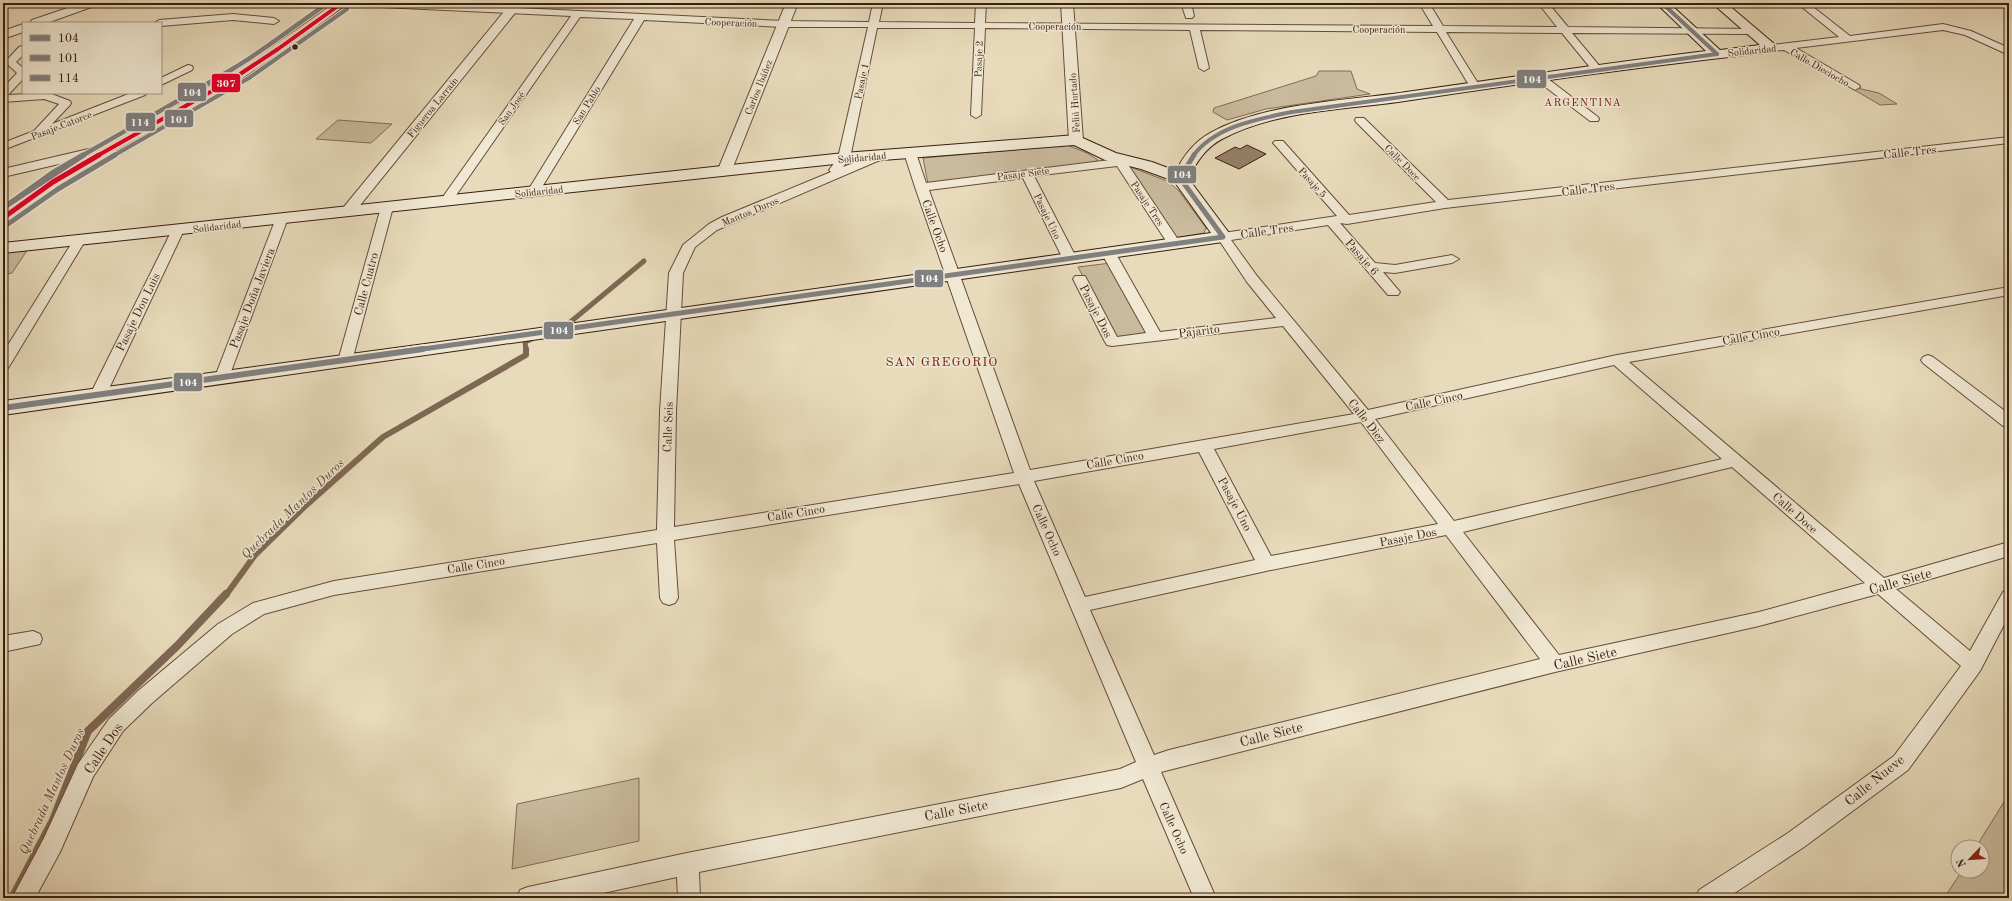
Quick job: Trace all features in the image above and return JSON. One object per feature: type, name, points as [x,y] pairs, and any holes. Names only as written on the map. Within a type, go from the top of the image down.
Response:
[{"type":"main road","points":[[3,218],[48,186],[110,148],[212,91],[260,62],[342,3]]},
{"type":"main road","points":[[1662,3],[1717,54]]},
{"type":"main road","points":[[1718,3],[1750,31],[1779,47]]},
{"type":"main road","points":[[3,208],[84,154],[215,80],[265,49],[325,5]]},
{"type":"main road","name":"Solidaridad","points":[[1180,178],[1192,154],[1204,144],[1230,130],[1248,124],[1308,110],[1474,85],[1779,47]]},
{"type":"main road","name":"Solidaridad","points":[[3,248],[844,158],[1076,140]]},
{"type":"main road","name":"Feliú Hurtado","points":[[1076,140],[1095,150],[1126,161],[1146,165],[1180,178]]},
{"type":"main road","name":"Calle Diez","points":[[1180,178],[1223,237]]},
{"type":"main road","name":"Calle Tres","points":[[3,408],[484,342],[1223,237]]},
{"type":"street","points":[[44,22],[93,3]]},
{"type":"street","points":[[325,5],[339,3]]},
{"type":"street","name":"Cooperación","points":[[359,3],[514,7],[605,16],[784,24],[1194,28],[1315,24],[1442,29],[1750,31]]},
{"type":"street","name":"Carlos Ibáñez","points":[[724,172],[792,3]]},
{"type":"street","name":"Pasaje 1","points":[[844,158],[878,3]]},
{"type":"street","name":"Pasaje 2","points":[[976,114],[981,3]]},
{"type":"street","name":"Feliú Hurtado","points":[[1067,3],[1076,140]]},
{"type":"street","points":[[1186,3],[1189,16]]},
{"type":"street","points":[[1424,3],[1442,29],[1474,85]]},
{"type":"street","points":[[1543,3],[1597,69]]},
{"type":"street","points":[[1802,3],[1848,38]]},
{"type":"street","name":"Figueroa Larraín","points":[[348,211],[514,7]]},
{"type":"street","points":[[605,16],[611,8]]},
{"type":"street","name":"San José","points":[[446,201],[577,14]]},
{"type":"street","points":[[162,23],[233,17],[274,21]]},
{"type":"street","name":"San Pablo","points":[[533,192],[640,18]]},
{"type":"street","points":[[162,33],[171,22]]},
{"type":"street","points":[[1315,24],[1320,38]]},
{"type":"street","name":"Solidaridad","points":[[1779,47],[1943,27],[1968,33],[2009,52]]},
{"type":"street","points":[[3,35],[22,28]]},
{"type":"street","points":[[1194,28],[1204,68]]},
{"type":"street","name":"Calle Dieciocho","points":[[1779,47],[1855,87]]},
{"type":"street","points":[[22,50],[10,62],[22,72]]},
{"type":"street","points":[[162,81],[188,68]]},
{"type":"street","points":[[3,94],[22,74]]},
{"type":"street","points":[[1538,77],[1594,119]]},
{"type":"street","name":"Pasaje Catorce","points":[[3,147],[138,94]]},
{"type":"street","points":[[3,99],[48,95],[58,98],[66,103],[35,135]]},
{"type":"street","name":"Calle Doce","points":[[1360,120],[1445,204]]},
{"type":"street","name":"Calle Tres","points":[[1223,237],[1347,220],[1445,204],[1704,176],[2009,140]]},
{"type":"street","name":"Pasaje 5","points":[[1279,143],[1347,220]]},
{"type":"street","points":[[3,174],[110,148]]},
{"type":"street","name":"Calle Ocho","points":[[910,153],[1024,477],[1080,605],[1147,767],[1205,898]]},
{"type":"street","name":"Mantos Duros","points":[[682,256],[689,245],[700,236],[726,220],[883,155]]},
{"type":"street","name":"Mantos Duros","points":[[826,178],[837,168],[844,158]]},
{"type":"street","name":"Pasaje Siete","points":[[921,187],[1126,161]]},
{"type":"street","name":"Pasaje Tres","points":[[1126,161],[1123,166],[1176,244]]},
{"type":"street","name":"Pasaje Uno","points":[[1027,173],[1070,259]]},
{"type":"street","name":"Calle Cuatro","points":[[345,361],[387,207]]},
{"type":"street","name":"Pasaje Doña Javiera","points":[[222,377],[282,218]]},
{"type":"street","name":"Pasaje 6","points":[[1331,222],[1393,292]]},
{"type":"street","name":"Pasaje Don Luis","points":[[98,395],[178,230]]},
{"type":"street","name":"Calle Diez","points":[[1223,237],[1252,279],[1364,416],[1555,664]]},
{"type":"street","points":[[3,365],[79,241]]},
{"type":"street","points":[[1109,254],[1155,336]]},
{"type":"street","name":"Calle Seis","points":[[669,598],[665,535],[668,410],[676,273],[682,256]]},
{"type":"street","points":[[1371,267],[1395,269],[1452,259]]},
{"type":"street","name":"Pasaje Dos","points":[[1080,279],[1112,342]]},
{"type":"street","name":"Calle Cinco","points":[[225,629],[259,608],[334,588],[1024,477],[1364,416],[1617,360],[2009,291]]},
{"type":"street","name":"Pajarito","points":[[1112,342],[1285,321]]},
{"type":"street","name":"Calle Doce","points":[[1617,360],[1882,586],[1972,665]]},
{"type":"street","points":[[1928,360],[2009,422]]},
{"type":"street","name":"Pasaje Uno","points":[[1203,444],[1266,564]]},
{"type":"street","name":"Pasaje Dos","points":[[1080,605],[1266,564],[1450,528],[1735,461]]},
{"type":"street","name":"Calle Siete","points":[[528,898],[687,864],[1121,778],[1137,773],[1147,767],[1169,759],[1555,664],[1759,619],[1882,586],[2009,549]]},
{"type":"street","name":"Calle Nueve","points":[[1706,898],[1796,840],[1900,762],[1972,665],[2009,597]]},
{"type":"street","name":"Calle Dos","points":[[23,898],[52,845],[85,771],[116,725],[145,697],[225,629]]},
{"type":"street","points":[[3,644],[33,639]]},
{"type":"street","points":[[687,864],[689,898]]},
{"type":"shaded area","points":[[1319,71],[1351,71],[1357,89],[1370,94],[1266,109],[1227,120],[1213,112],[1214,108],[1316,76]]},
{"type":"shaded area","points":[[1857,88],[1879,93],[1897,104],[1880,105],[1853,89]]},
{"type":"shaded area","points":[[338,120],[392,124],[371,143],[316,139]]},
{"type":"shaded area","points":[[1067,145],[1087,153],[1098,160],[1092,163],[928,184],[923,158]]},
{"type":"shaded area","points":[[1128,166],[1167,181],[1179,191],[1206,228],[1204,233],[1176,238]]},
{"type":"shaded area","points":[[28,249],[12,273],[3,275],[3,253]]},
{"type":"shaded area","points":[[1111,263],[1152,335],[1116,340],[1078,267]]},
{"type":"shaded area","points":[[639,778],[639,841],[512,869],[517,804]]},
{"type":"shaded area","points":[[2009,794],[2009,898],[1944,898],[1957,879],[1990,879],[1990,839],[1981,839]]},
{"type":"building","points":[[1247,145],[1266,154],[1239,169],[1215,158],[1235,147],[1240,149]]},
{"type":"waterway","name":"Quebrada Mantos Duros","points":[[561,327],[568,324],[644,261]]},
{"type":"waterway","name":"Quebrada Mantos Duros","points":[[526,350],[525,342],[534,338]]},
{"type":"waterway","name":"Quebrada Mantos Duros","points":[[226,595],[255,555],[303,508],[383,437],[526,355],[526,350]]},
{"type":"waterway","name":"Quebrada Mantos Duros","points":[[12,898],[53,820],[88,731],[177,646],[226,594]]},
{"type":"transit line","name":"104","points":[[3,208],[83,155],[249,59],[289,32],[327,3]]},
{"type":"transit line","name":"114","points":[[3,208],[52,173],[224,75],[284,35],[328,3]]},
{"type":"transit line","name":"307","points":[[3,218],[53,182],[79,166],[211,92],[245,71],[342,3]]},
{"type":"transit line","name":"104","points":[[1662,3],[1717,54]]},
{"type":"transit line","name":"101","points":[[8,224],[32,206],[83,173],[249,78],[347,9]]},
{"type":"transit line","name":"104","points":[[3,408],[1223,237],[1180,178],[1191,158],[1200,147],[1212,138],[1242,124],[1275,115],[1323,107],[1717,54]]},
{"type":"district","name":"ARGENTINA","points":[[1583,102]]},
{"type":"district","name":"SAN GREGORIO","points":[[942,361]]}]
